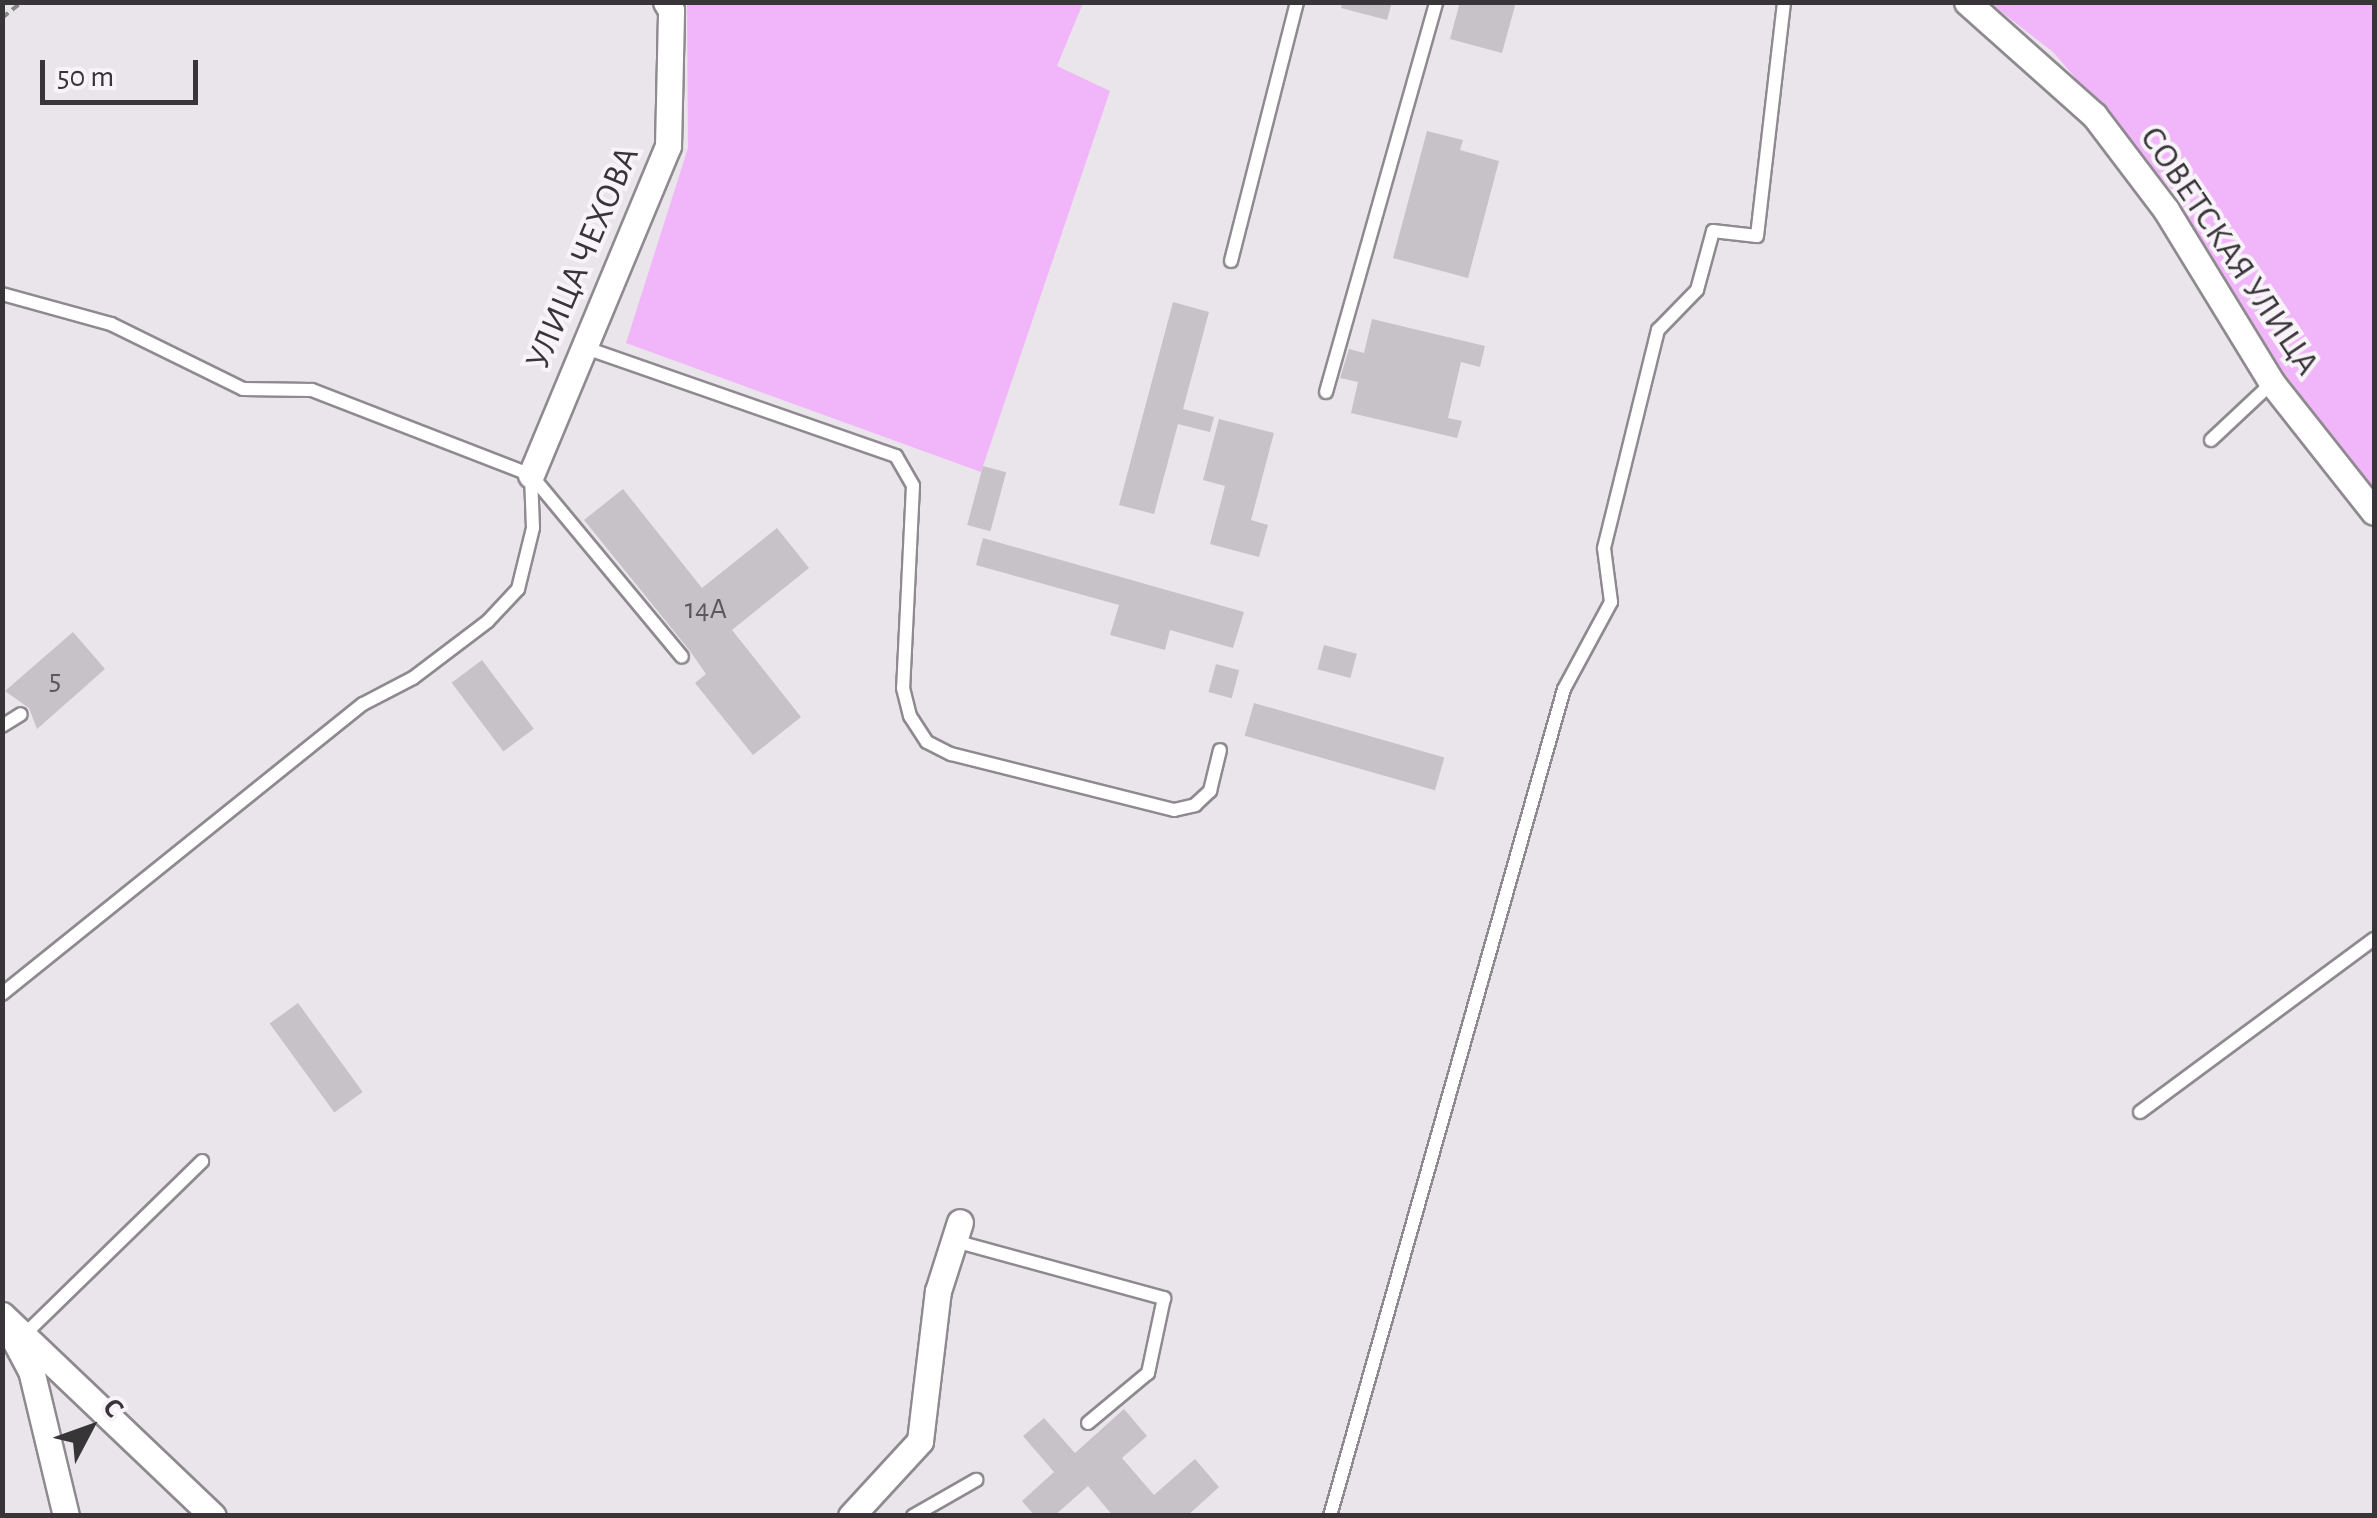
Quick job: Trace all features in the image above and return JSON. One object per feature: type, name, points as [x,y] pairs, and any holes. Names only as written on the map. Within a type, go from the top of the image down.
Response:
[{"type":"street","name":"УЛИЦА ЧЕХОВА","points":[[531,476],[668,146],[671,10],[666,2]]},
{"type":"street","name":"СОВЕТСКАЯ УЛИЦА","points":[[1967,2],[2094,115],[2166,210],[2272,383],[2374,512]]},
{"type":"street","points":[[852,1516],[920,1441],[938,1291],[958,1232]]},
{"type":"street","points":[[2,1316],[213,1516]]},
{"type":"street","points":[[2,1316],[31,1370],[66,1516]]},
{"type":"lane","points":[[1231,261],[1296,2]]},
{"type":"lane","points":[[1326,392],[1436,2]]},
{"type":"lane","points":[[1330,1516],[1564,689],[1611,602],[1604,548],[1658,330],[1697,290],[1712,231],[1757,236],[1784,2]]},
{"type":"lane","points":[[2,294],[111,324],[243,389],[312,390],[531,476],[682,657]]},
{"type":"lane","points":[[583,347],[896,456],[913,486],[903,688],[910,716],[927,742],[951,754],[1174,810],[1196,805],[1210,792],[1220,750]]},
{"type":"lane","points":[[2211,440],[2272,383]]},
{"type":"lane","points":[[2,994],[363,704],[413,678],[488,621],[518,589],[533,528],[531,476]]},
{"type":"lane","points":[[2,726],[21,714]]},
{"type":"lane","points":[[2140,1112],[2374,939]]},
{"type":"lane","points":[[24,1335],[202,1162]]},
{"type":"lane","points":[[958,1232],[1164,1298],[1148,1373],[1088,1423]]},
{"type":"lane","points":[[914,1516],[976,1480]]},
{"type":"path","points":[[2,18],[22,2]]},
{"type":"shaded area","points":[[687,3],[1083,3],[1057,66],[1110,91],[981,472],[626,343],[688,148]]},
{"type":"shaded area","points":[[1990,3],[2374,3],[2374,491],[2282,371],[2171,189],[2053,52]]},
{"type":"building","points":[[1342,2],[1392,2],[1387,20],[1341,8]]},
{"type":"building","points":[[1460,2],[1516,2],[1502,53],[1450,39]]},
{"type":"building","points":[[1427,131],[1463,140],[1460,150],[1499,161],[1468,278],[1393,258]]},
{"type":"building","points":[[1173,302],[1209,312],[1183,409],[1214,417],[1210,432],[1178,424],[1154,514],[1119,505]]},
{"type":"building","points":[[1372,319],[1485,346],[1480,367],[1461,362],[1448,418],[1462,421],[1457,438],[1351,413],[1358,382],[1340,378],[1349,349],[1364,353]]},
{"type":"building","points":[[1219,419],[1274,433],[1251,520],[1268,525],[1259,557],[1210,544],[1225,486],[1203,480]]},
{"type":"building","points":[[983,466],[1006,472],[990,531],[967,525]]},
{"type":"building","points":[[623,489],[702,588],[777,528],[809,568],[732,630],[801,717],[753,755],[695,683],[706,674],[690,651],[584,520]]},
{"type":"building","points":[[983,538],[1244,612],[1233,648],[1170,630],[1165,650],[1110,635],[1119,605],[976,565]]},
{"type":"building","points":[[73,632],[105,669],[37,729],[29,708],[5,691]]},
{"type":"building","points":[[1324,645],[1357,654],[1350,678],[1318,669]]},
{"type":"building","points":[[482,660],[534,729],[503,752],[452,683]]},
{"type":"building","points":[[1216,664],[1239,670],[1232,698],[1208,692]]},
{"type":"building","points":[[1254,703],[1444,758],[1435,790],[1245,736]]},
{"type":"building","points":[[298,1003],[363,1092],[334,1113],[270,1024]]},
{"type":"building","points":[[1124,1409],[1147,1436],[1122,1458],[1154,1495],[1195,1459],[1219,1487],[1187,1516],[1113,1516],[1088,1486],[1054,1516],[1035,1516],[1022,1501],[1054,1472],[1023,1436],[1044,1418],[1075,1453]]}]
